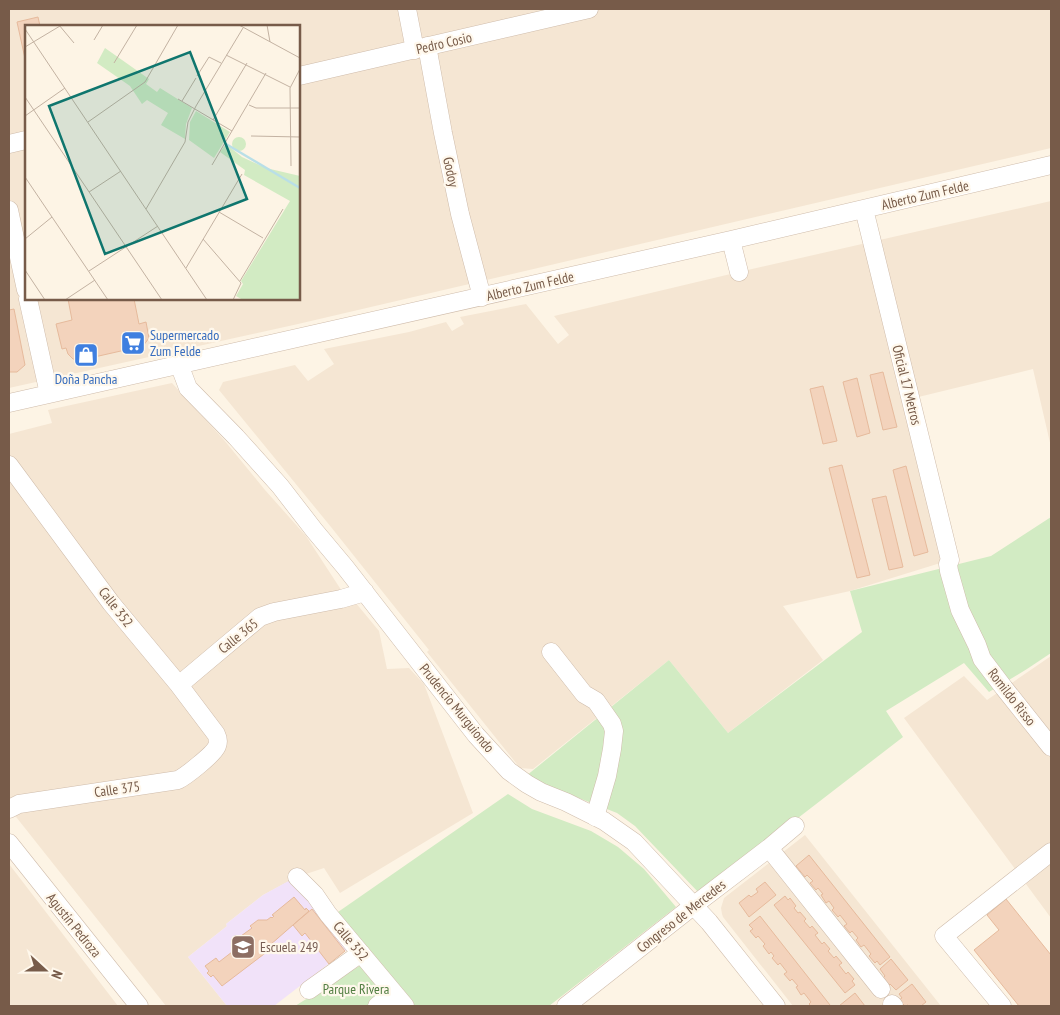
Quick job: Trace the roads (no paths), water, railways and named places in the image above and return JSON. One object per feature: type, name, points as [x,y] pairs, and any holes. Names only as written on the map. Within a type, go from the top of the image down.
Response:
[{"type":"street","name":"Godoy","points":[[407,9],[421,48],[443,133],[460,214],[482,297]]},
{"type":"street","name":"Pedro Cosio","points":[[300,76],[589,9]]},
{"type":"street","points":[[9,144],[25,140]]},
{"type":"street","name":"Alberto Zum Felde","points":[[9,403],[482,297],[1051,165]]},
{"type":"street","name":"Oficial 17 Metros","points":[[864,209],[950,560],[948,564],[949,571],[960,610],[977,645]]},
{"type":"street","points":[[9,210],[25,285]]},
{"type":"street","points":[[731,240],[739,272]]},
{"type":"street","points":[[28,300],[49,394]]},
{"type":"street","name":"Prudencio Murguiondo","points":[[179,364],[188,388],[280,486],[476,734],[509,771],[540,792],[566,802],[595,817],[617,829],[634,842],[709,922],[776,1006]]},
{"type":"street","name":"Calle 352","points":[[9,465],[111,603],[216,734],[219,741],[216,749]]},
{"type":"street","name":"Calle 365","points":[[178,685],[260,618],[274,612],[341,599],[365,592]]},
{"type":"street","name":"Romildo Risso","points":[[977,645],[982,659],[1051,747]]},
{"type":"street","points":[[550,652],[584,694],[596,702],[612,724],[614,731],[607,776],[595,817]]},
{"type":"street","name":"Calle 375","points":[[9,809],[19,804],[178,780],[186,776],[216,749]]},
{"type":"street","name":"Congreso de Mercedes","points":[[578,1003],[693,906],[795,826]]},
{"type":"street","name":"Agustín Pedroza","points":[[9,843],[139,1006]]},
{"type":"street","points":[[769,848],[881,989]]},
{"type":"street","points":[[1002,1006],[944,936],[1051,852]]},
{"type":"street","name":"Calle 352","points":[[297,877],[315,896],[400,1000]]},
{"type":"street","points":[[309,990],[361,953]]},
{"type":"street","points":[[377,1006],[400,1000]]},
{"type":"place","name":"Supermercado Zum Felde","points":[[133,343]]},
{"type":"place","name":"Doña Pancha","points":[[86,355]]},
{"type":"place","name":"Escuela 249","points":[[243,947]]},
{"type":"park label","name":"Parque Rivera","points":[[356,989]]}]
